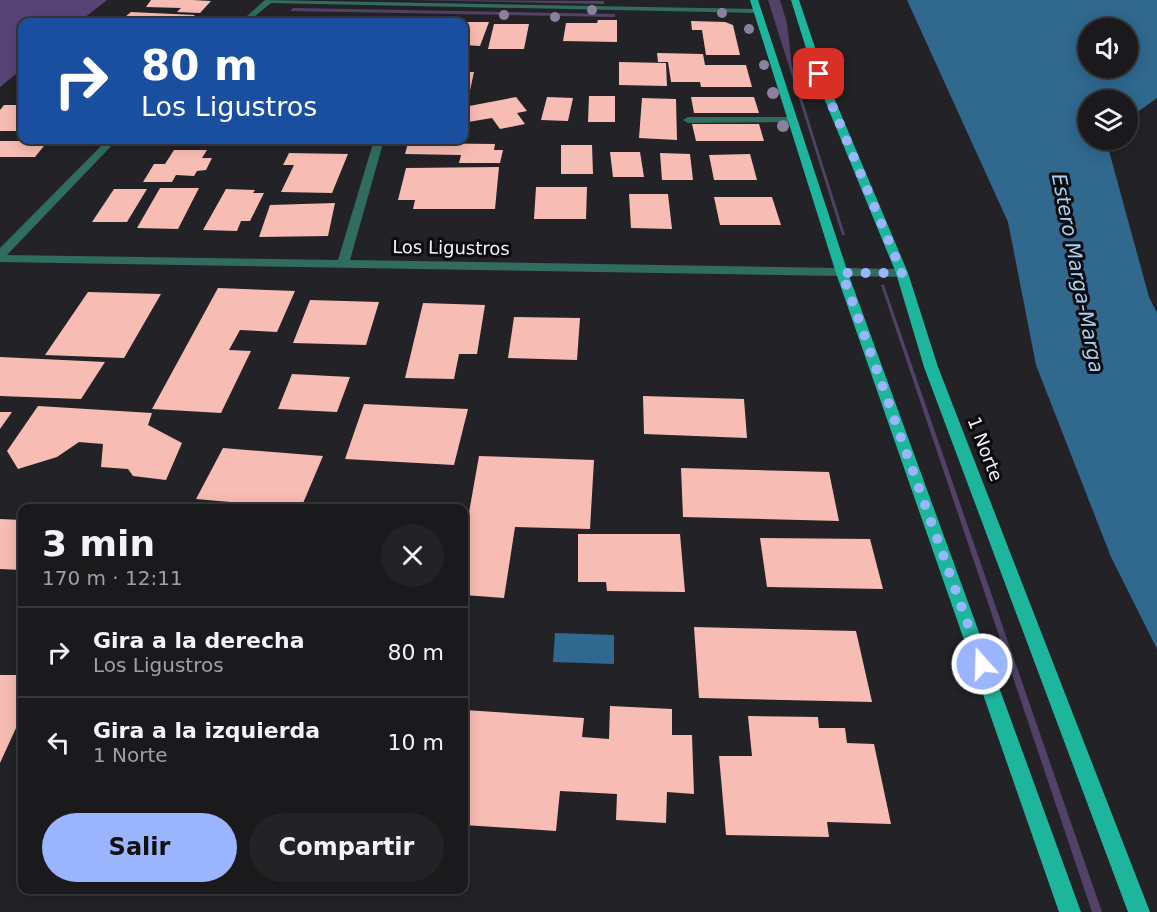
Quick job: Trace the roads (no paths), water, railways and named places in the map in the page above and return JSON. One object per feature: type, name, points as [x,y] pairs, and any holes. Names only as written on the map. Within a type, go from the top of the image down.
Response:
[{"type":"main road","name":"1 Norte","points":[[795,0],[819,74],[902,273],[931,367],[1138,912]]},
{"type":"main road","points":[[756,5],[842,273],[1070,912]]},
{"type":"street","points":[[249,18],[269,1],[756,5]]},
{"type":"street","points":[[688,120],[792,120]]},
{"type":"street","points":[[0,256],[108,144]]},
{"type":"street","points":[[343,264],[378,144]]},
{"type":"street","name":"Los Ligustros","points":[[0,256],[902,273]]},
{"type":"water","name":"Estero Marga-Marga","points":[[907,0],[1157,0],[1157,98],[1138,112],[1138,90],[1078,90],[1078,150],[1109,150],[1149,297],[1157,313],[1157,649],[1111,557],[1036,365],[1008,222]]},
{"type":"water","points":[[555,633],[614,635],[614,664],[553,662]]}]
